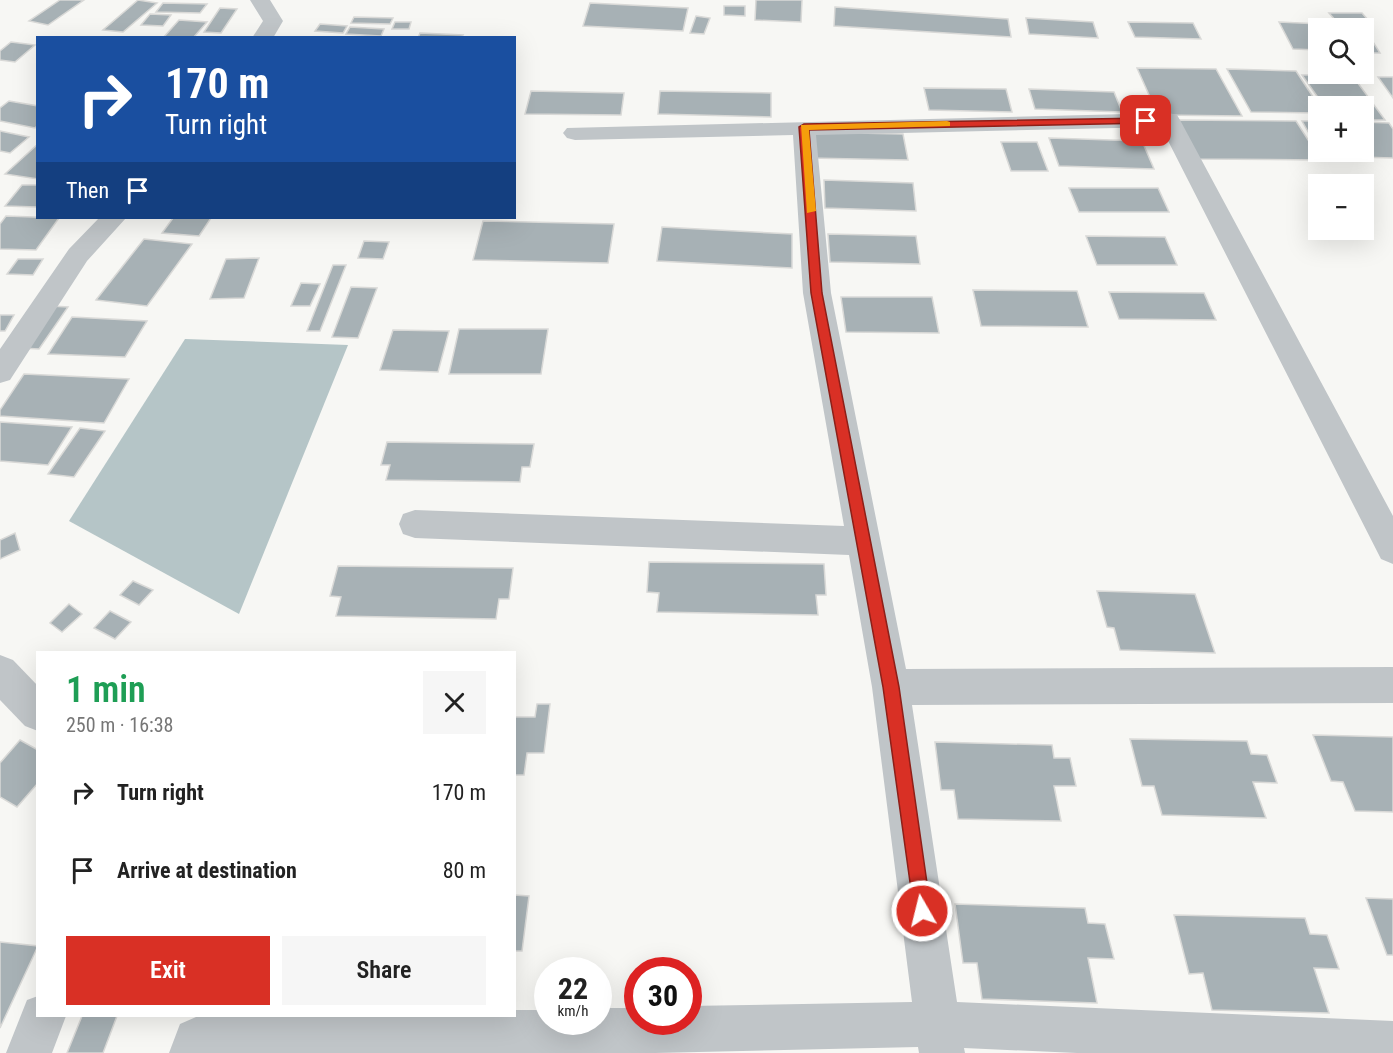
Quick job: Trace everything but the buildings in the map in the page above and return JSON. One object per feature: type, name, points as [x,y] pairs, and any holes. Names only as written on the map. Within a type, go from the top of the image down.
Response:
[{"type":"street","points":[[260,0],[273,21],[263,36]]},
{"type":"street","points":[[575,133],[1169,120],[1393,549]]},
{"type":"street","points":[[804,127],[817,293],[861,541],[891,687],[940,1038]]},
{"type":"street","points":[[0,372],[78,255],[112,219]]},
{"type":"street","points":[[415,524],[861,541]]},
{"type":"street","points":[[0,673],[36,710]]},
{"type":"street","points":[[891,687],[1393,685]]},
{"type":"street","points":[[29,1053],[43,1017]]},
{"type":"street","points":[[192,1053],[196,1040],[339,1026],[580,1042],[940,1038],[1393,1044]]},
{"type":"shaded area","points":[[185,339],[348,345],[239,614],[69,521]]},
{"type":"slow traffic","points":[[811,211],[804,127],[947,124]]},
{"type":"route","points":[[922,911],[891,687],[861,541],[817,293],[804,127],[1146,121]]}]
